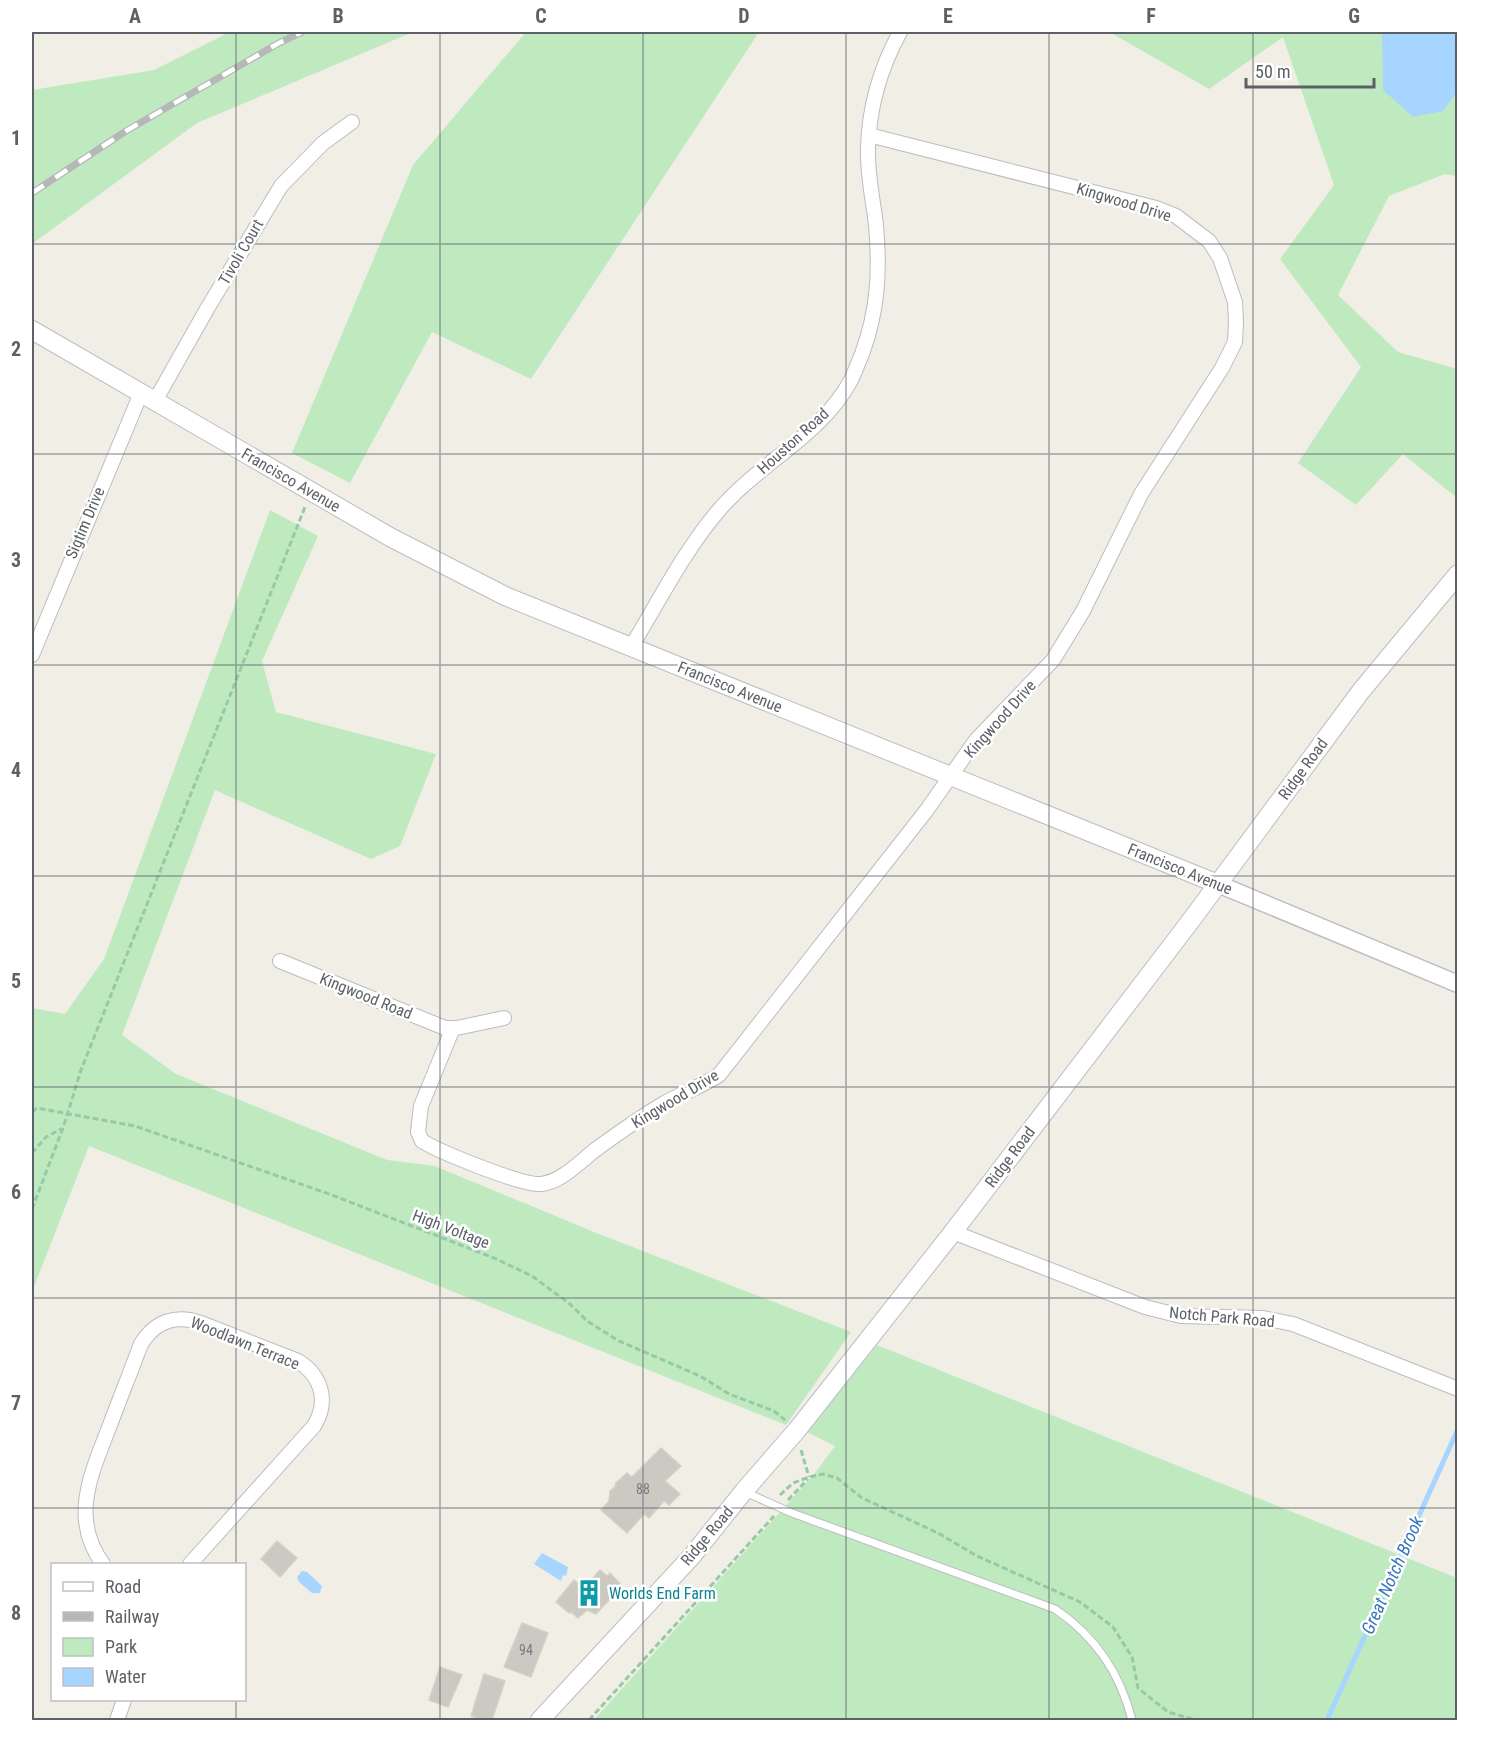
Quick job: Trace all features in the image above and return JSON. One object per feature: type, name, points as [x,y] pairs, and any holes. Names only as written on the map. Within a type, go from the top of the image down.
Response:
[{"type":"main road","name":"Francisco Avenue","points":[[32,330],[390,537],[505,596],[1218,884]]},
{"type":"main road","name":"Ridge Road","points":[[540,1720],[692,1556],[797,1430],[953,1232],[1218,884],[1361,691],[1458,574]]},
{"type":"street","name":"Houston Road","points":[[631,647],[681,564],[720,509],[744,485],[809,430],[832,406],[851,380],[871,326],[878,292],[876,223],[869,184],[869,135],[879,82],[890,51],[900,32]]},
{"type":"street","name":"Tivoli Court","points":[[148,397],[207,309],[281,186],[323,143],[352,122]]},
{"type":"street","name":"Kingwood Drive","points":[[453,1028],[421,1106],[418,1132],[422,1141],[510,1178],[541,1184],[554,1180],[664,1103],[702,1086],[719,1075],[926,811],[976,740],[1053,660],[1083,611],[1141,494],[1222,368],[1235,342],[1235,302],[1220,258],[1209,241],[1176,216],[1156,208],[869,135]]},
{"type":"street","name":"Sigtim Drive","points":[[32,655],[148,397]]},
{"type":"street","name":"Francisco Avenue","points":[[1218,884],[1458,984]]},
{"type":"street","name":"Kingwood Road","points":[[280,961],[445,1028],[453,1028]]},
{"type":"street","points":[[453,1028],[504,1018]]},
{"type":"street","name":"Notch Park Road","points":[[953,1232],[1146,1307],[1181,1316],[1263,1318],[1293,1324],[1458,1389]]},
{"type":"street","name":"Woodlawn Terrace","points":[[102,1563],[87,1527],[85,1512],[88,1482],[141,1344],[152,1329],[159,1324],[167,1320],[184,1318],[298,1361],[306,1366],[318,1382],[323,1400],[319,1418],[314,1426],[191,1563]]},
{"type":"street","points":[[117,1720],[124,1701]]},
{"type":"lane","points":[[744,1491],[781,1508],[1056,1609],[1088,1634],[1106,1657],[1122,1686],[1132,1720]]},
{"type":"path","points":[[32,1209],[63,1128],[81,1070],[311,492]]},
{"type":"path","name":"High Voltage","points":[[32,1112],[37,1108],[135,1126],[332,1195],[494,1258],[532,1276],[570,1304],[587,1321],[619,1341],[690,1371],[729,1394],[774,1411],[797,1430]]},
{"type":"path","points":[[32,1152],[46,1137],[63,1128]]},
{"type":"path","points":[[797,1430],[809,1478]]},
{"type":"path","points":[[770,1503],[793,1483],[809,1478]]},
{"type":"path","points":[[589,1720],[809,1478]]},
{"type":"path","points":[[1202,1720],[1223,1720]]},
{"type":"green space","points":[[230,32],[413,32],[197,123],[32,244],[32,90],[154,70]]},
{"type":"green space","points":[[526,32],[759,32],[531,379],[432,332],[350,483],[292,453],[413,165]]},
{"type":"green space","points":[[1120,32],[1457,32],[1457,176],[1445,174],[1389,196],[1338,295],[1398,352],[1457,369],[1457,498],[1403,454],[1356,505],[1298,463],[1361,367],[1280,259],[1334,185],[1283,37],[1209,89],[1113,34]]},
{"type":"green space","points":[[270,510],[318,536],[262,661],[276,712],[436,754],[400,846],[371,859],[215,790],[122,1035],[176,1074],[387,1160],[435,1166],[594,1232],[851,1332],[786,1425],[89,1146],[32,1292],[32,1008],[65,1014],[104,959]]},
{"type":"green space","points":[[877,1345],[1457,1578],[1457,1720],[594,1720],[815,1473],[835,1446],[807,1432]]},
{"type":"water","points":[[1382,32],[1457,32],[1457,92],[1443,111],[1413,117],[1383,90]]},
{"type":"water","points":[[542,1553],[568,1567],[566,1576],[563,1575],[561,1581],[534,1564]]},
{"type":"water","points":[[302,1571],[307,1572],[322,1586],[320,1593],[312,1593],[299,1582],[297,1577]]},
{"type":"building","points":[[661,1448],[681,1466],[665,1481],[680,1494],[669,1505],[664,1501],[649,1518],[644,1514],[627,1533],[601,1510],[609,1501],[610,1491],[616,1483],[627,1473],[632,1477]]},
{"type":"building","points":[[277,1541],[297,1558],[280,1577],[261,1559]]},
{"type":"building","name":"Worlds End Farm","points":[[600,1570],[607,1576],[610,1573],[622,1586],[596,1614],[587,1610],[578,1618],[556,1602],[574,1580],[584,1588]]},
{"type":"building","points":[[522,1623],[548,1633],[531,1677],[504,1667]]},
{"type":"building","points":[[440,1667],[462,1675],[448,1707],[429,1700]]},
{"type":"building","points":[[484,1674],[505,1681],[492,1720],[471,1716]]},
{"type":"waterway","name":"Great Notch Brook","points":[[1327,1720],[1458,1429]]},
{"type":"railway","points":[[32,193],[126,131],[302,32]]},
{"type":"place","name":"Worlds End Farm","points":[[589,1593]]}]
